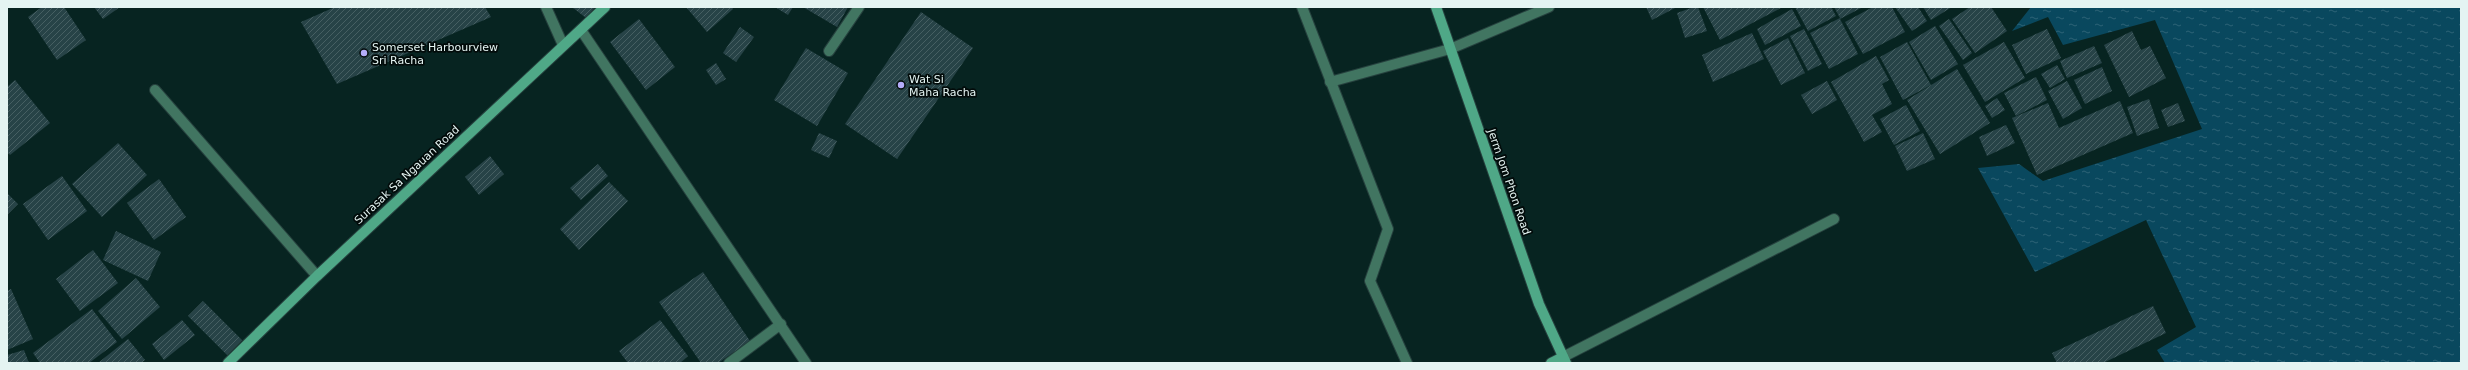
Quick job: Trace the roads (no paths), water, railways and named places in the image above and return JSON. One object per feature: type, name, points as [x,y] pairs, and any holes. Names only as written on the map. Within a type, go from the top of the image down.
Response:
[{"type":"street","points":[[546,7],[564,45]]},
{"type":"street","name":"Surasak Sa Ngauan Road","points":[[228,363],[317,276],[605,7]]},
{"type":"street","points":[[829,51],[859,7]]},
{"type":"street","points":[[1302,7],[1388,229],[1370,281],[1407,363]]},
{"type":"street","name":"Jerm Jom Phon Road","points":[[1436,7],[1539,304],[1564,360]]},
{"type":"street","points":[[1330,82],[1450,49],[1550,7]]},
{"type":"street","points":[[581,30],[806,363]]},
{"type":"street","points":[[155,90],[317,276]]},
{"type":"street","points":[[1551,363],[1564,360],[1834,219]]},
{"type":"street","points":[[729,363],[781,324]]},
{"type":"water","points":[[2031,7],[2461,7],[2461,363],[2165,363],[2157,350],[2196,327],[2146,220],[2035,272],[1978,168],[2019,164],[2043,181],[2202,129],[2155,20],[2063,45],[2048,17],[2012,31]]},
{"type":"place","name":"Somerset Harbourview Sri Racha","points":[[364,53]]},
{"type":"place","name":"Wat Si Maha Racha","points":[[901,85]]}]
